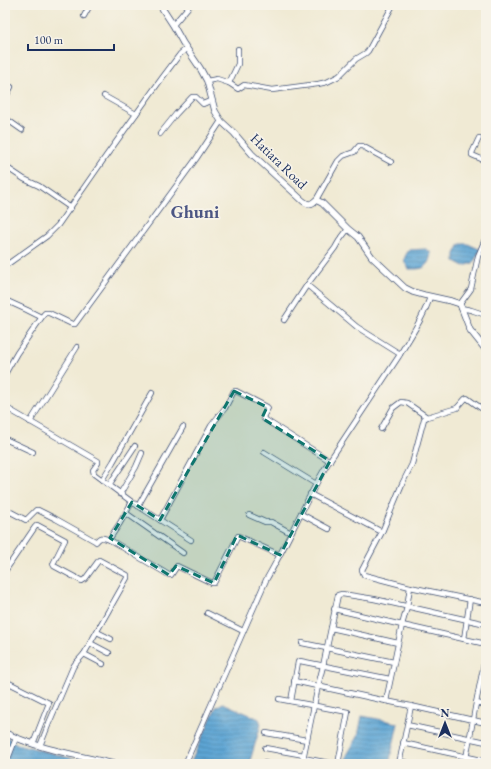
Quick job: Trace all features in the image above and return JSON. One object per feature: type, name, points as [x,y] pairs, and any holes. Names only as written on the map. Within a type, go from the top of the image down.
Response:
[{"type":"street","points":[[84,16],[90,5]]},
{"type":"street","name":"Hatiara Road","points":[[160,5],[207,81],[215,111],[221,121],[257,159],[303,201],[313,204],[316,200],[322,203],[358,237],[372,257],[405,288],[430,297],[451,301],[461,306]]},
{"type":"street","points":[[173,25],[190,5]]},
{"type":"street","points":[[207,81],[216,79],[229,83],[238,89],[244,85],[272,90],[318,84],[333,79],[339,76],[356,59],[368,51],[392,5]]},
{"type":"street","points":[[6,264],[53,231],[71,208],[106,156],[178,56],[186,49]]},
{"type":"street","points":[[229,83],[238,64],[238,49]]},
{"type":"street","points":[[5,98],[11,87]]},
{"type":"street","points":[[104,96],[136,114]]},
{"type":"street","points":[[160,134],[192,97],[196,97],[202,104],[212,100]]},
{"type":"street","points":[[5,118],[22,130]]},
{"type":"street","points":[[5,374],[17,353],[45,313],[49,313],[75,324],[196,158],[221,121]]},
{"type":"street","points":[[478,138],[472,155],[486,161]]},
{"type":"street","points":[[316,200],[338,161],[343,156],[354,152],[359,146],[362,146],[391,162]]},
{"type":"street","points":[[6,167],[24,179],[39,186],[71,208]]},
{"type":"street","points":[[284,320],[307,285],[348,229]]},
{"type":"street","points":[[486,238],[478,256],[470,289],[461,306],[470,330],[486,350]]},
{"type":"street","points":[[307,285],[357,327],[400,354]]},
{"type":"street","points":[[185,764],[266,580],[310,494],[414,333],[426,309],[430,297]]},
{"type":"street","points":[[5,300],[41,317]]},
{"type":"street","points":[[461,306],[486,315]]},
{"type":"street","points":[[30,422],[77,347]]},
{"type":"street","points":[[160,520],[211,426],[225,408],[234,391],[267,407],[268,408],[263,417],[264,419],[330,461]]},
{"type":"street","points":[[102,480],[152,393]]},
{"type":"street","points":[[486,409],[481,408],[469,398],[465,398],[457,408],[424,419],[412,464],[382,532],[362,567],[362,572],[364,575],[410,587],[486,603]]},
{"type":"street","points":[[381,429],[392,408],[400,402],[407,403],[427,417]]},
{"type":"street","points":[[5,407],[98,461],[93,472],[94,474],[120,494],[191,540]]},
{"type":"street","points":[[138,506],[183,427]]},
{"type":"street","points":[[5,439],[32,452]]},
{"type":"street","points":[[109,485],[135,446]]},
{"type":"street","points":[[264,452],[316,484]]},
{"type":"street","points":[[120,494],[142,454]]},
{"type":"street","points":[[310,494],[382,532]]},
{"type":"street","points":[[110,540],[132,502]]},
{"type":"street","points":[[5,509],[26,520],[36,510],[38,510],[95,542],[101,537],[110,540],[169,575],[171,575],[177,566],[213,584],[237,536],[280,555]]},
{"type":"street","points":[[126,513],[183,553]]},
{"type":"street","points":[[300,514],[329,529]]},
{"type":"street","points":[[249,515],[265,522],[271,522],[291,533]]},
{"type":"street","points":[[5,571],[37,526],[65,540],[66,542],[53,565],[81,581],[85,579],[99,560],[127,575],[127,578],[84,654],[74,664],[40,746]]},
{"type":"street","points":[[386,701],[410,587]]},
{"type":"street","points":[[302,764],[334,609],[337,596],[339,594],[374,599],[486,624]]},
{"type":"street","points":[[464,639],[470,599]]},
{"type":"street","points":[[334,609],[486,644]]},
{"type":"street","points":[[207,613],[243,631]]},
{"type":"street","points":[[331,628],[398,642]]},
{"type":"street","points":[[96,632],[111,639]]},
{"type":"street","points":[[90,643],[109,653]]},
{"type":"street","points":[[302,643],[394,662]]},
{"type":"street","points":[[84,654],[103,664]]},
{"type":"street","points":[[465,764],[486,654]]},
{"type":"street","points":[[291,701],[298,662],[301,661],[390,679]]},
{"type":"street","points":[[5,681],[56,706]]},
{"type":"street","points":[[294,681],[486,723]]},
{"type":"street","points":[[480,684],[486,685]]},
{"type":"street","points":[[265,748],[337,764],[348,712],[279,698]]},
{"type":"street","points":[[33,744],[49,703]]},
{"type":"street","points":[[476,703],[486,705]]},
{"type":"street","points":[[410,706],[399,763],[412,764]]},
{"type":"street","points":[[407,725],[486,742]]},
{"type":"street","points":[[266,733],[307,740]]},
{"type":"street","points":[[5,734],[40,746],[114,764]]},
{"type":"street","points":[[6,764],[16,738]]},
{"type":"street","points":[[403,743],[486,761]]},
{"type":"highlighted area","points":[[234,391],[267,407],[262,418],[330,461],[280,555],[237,535],[214,583],[176,566],[169,575],[110,538],[132,502],[160,520]]},
{"type":"water","points":[[460,244],[468,244],[481,250],[473,263],[464,266],[455,261],[455,254]]},
{"type":"water","points":[[426,249],[431,253],[426,265],[418,269],[409,269],[404,260],[409,250]]},
{"type":"water","points":[[223,703],[259,719],[261,724],[249,764],[190,764],[216,707]]},
{"type":"water","points":[[362,716],[398,723],[389,764],[345,764],[347,755],[358,736]]},
{"type":"water","points":[[5,736],[17,744],[93,764],[5,764]]},
{"type":"district","name":"Ghuni","points":[[195,211]]}]
